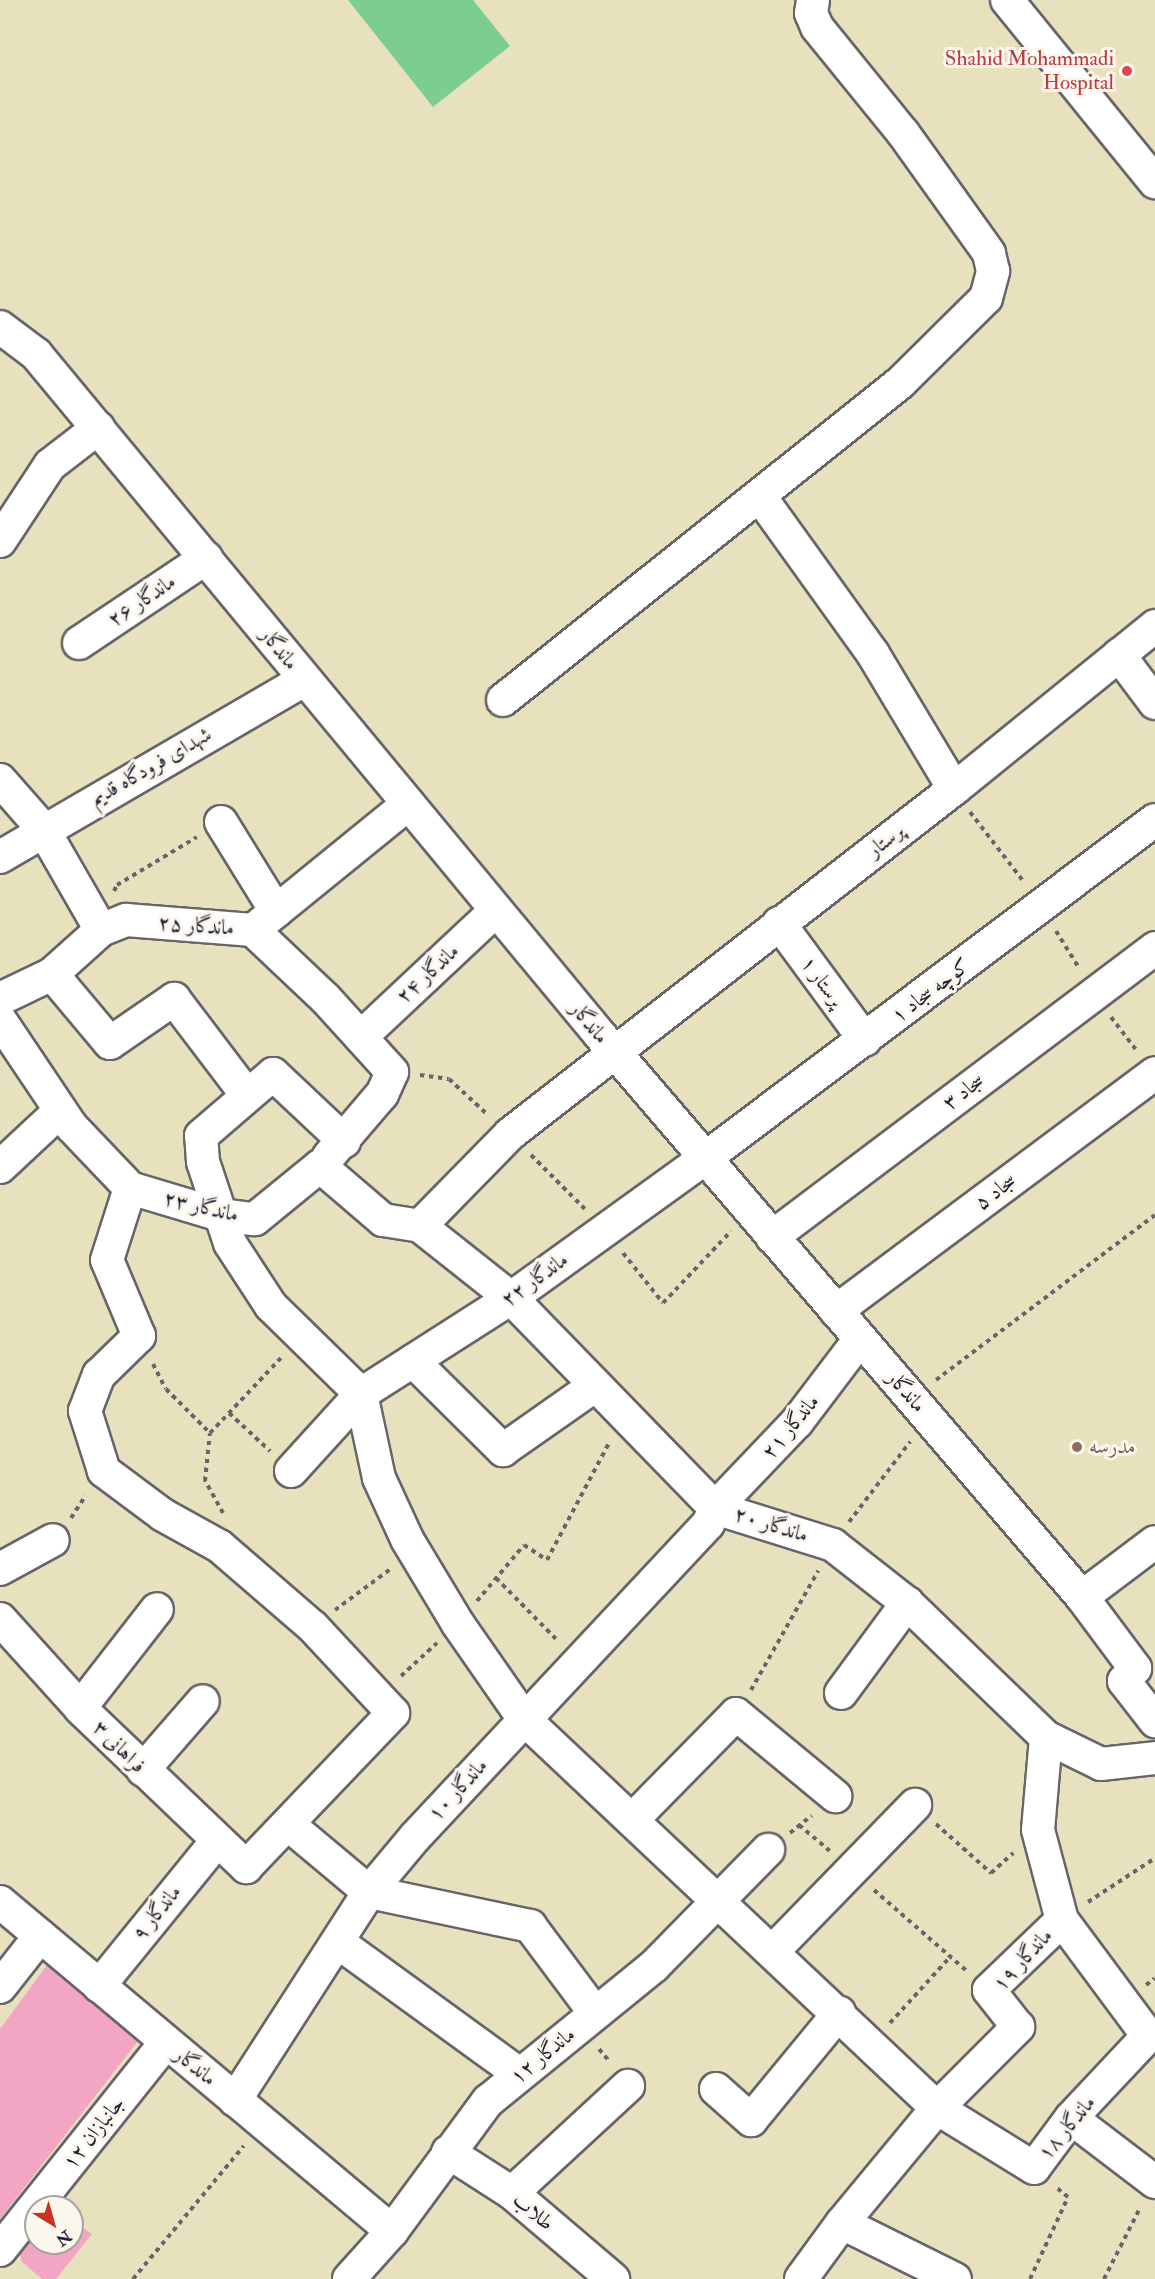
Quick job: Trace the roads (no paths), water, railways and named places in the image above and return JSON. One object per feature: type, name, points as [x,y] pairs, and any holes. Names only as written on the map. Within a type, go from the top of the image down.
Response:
[{"type":"street","points":[[503,700],[761,498],[900,383],[986,298],[993,271],[989,253],[903,133],[817,27],[811,13],[813,0]]},
{"type":"street","points":[[1006,0],[1155,182]]},
{"type":"street","name":"ماندگار","points":[[0,327],[36,354],[615,1053],[1082,1597],[1135,1668],[1124,1681],[1155,1721]]},
{"type":"street","points":[[0,541],[50,465],[98,428]]},
{"type":"street","points":[[761,498],[873,654],[954,789]]},
{"type":"street","name":"ماندگار ۲۶","points":[[79,644],[206,558]]},
{"type":"street","name":"پرستار","points":[[615,1053],[779,923],[954,789],[1155,626]]},
{"type":"street","points":[[1119,655],[1155,703]]},
{"type":"street","name":"شهدای فرودگاه قدیم","points":[[0,857],[42,829],[304,680]]},
{"type":"street","points":[[0,780],[42,829],[101,930]]},
{"type":"street","points":[[265,920],[408,804]]},
{"type":"street","name":"کوچه سجاد ۱","points":[[704,1158],[865,1041],[1155,820]]},
{"type":"street","points":[[221,822],[265,920],[361,1037]]},
{"type":"street","name":"ماندگار ۲۴","points":[[361,1037],[495,910]]},
{"type":"street","name":"ماندگار ۲۵","points":[[0,999],[52,974],[101,930],[126,920],[265,920]]},
{"type":"street","name":"پرستار ۱","points":[[779,923],[865,1041]]},
{"type":"street","name":"سجاد ۳","points":[[772,1236],[1155,948]]},
{"type":"street","points":[[52,974],[110,1043],[174,999],[247,1095]]},
{"type":"street","points":[[0,1020],[60,1111],[130,1188],[107,1260],[139,1336],[99,1375],[85,1411],[104,1471],[163,1515],[219,1546],[313,1627],[393,1713],[289,1825],[369,1892],[530,1926],[588,2019]]},
{"type":"street","name":"ماندگار ۲۳","points":[[130,1188],[220,1215],[255,1219],[320,1166],[344,1141],[382,1094],[392,1072],[361,1037]]},
{"type":"street","points":[[320,1166],[383,1220],[420,1226],[510,1134],[615,1053]]},
{"type":"street","name":"سجاد ۵","points":[[836,1311],[1155,1073]]},
{"type":"street","points":[[344,1141],[273,1074],[201,1136],[203,1162],[230,1243],[271,1306],[361,1394]]},
{"type":"street","points":[[0,1167],[60,1111]]},
{"type":"street","name":"ماندگار ۲۲","points":[[291,1471],[361,1394],[512,1298],[704,1158]]},
{"type":"street","name":"ماندگار ۲۰","points":[[420,1226],[512,1298],[715,1508],[832,1545],[907,1603],[1046,1737],[1101,1764],[1155,1758]]},
{"type":"street","name":"ماندگار ۲۱","points":[[715,1508],[797,1422],[860,1339]]},
{"type":"street","points":[[413,1361],[503,1449],[596,1384]]},
{"type":"street","name":"ماندگار ۱۸","points":[[361,1394],[379,1478],[414,1551],[458,1624],[524,1719],[872,2044],[937,2108],[1034,2168],[1071,2118],[1148,2036],[1062,1920]]},
{"type":"street","name":"ماندگار ۱۰","points":[[236,2100],[339,1943],[369,1892],[524,1719],[708,1524],[715,1508]]},
{"type":"street","points":[[0,1569],[53,1540]]},
{"type":"street","points":[[1082,1597],[1155,1542]]},
{"type":"street","points":[[841,1693],[907,1603]]},
{"type":"street","points":[[80,1708],[157,1609]]},
{"type":"street","name":"فراهانی ۳","points":[[0,1619],[80,1708],[246,1867],[289,1825]]},
{"type":"street","points":[[143,1770],[203,1701]]},
{"type":"street","points":[[632,1820],[736,1714],[835,1796]]},
{"type":"street","points":[[1046,1737],[1038,1830],[1062,1920]]},
{"type":"street","points":[[773,1951],[915,1805]]},
{"type":"street","name":"ماندگار ۹","points":[[99,1986],[217,1841]]},
{"type":"street","name":"ماندگار ۱۲","points":[[350,2279],[392,2231],[448,2152],[488,2101],[654,1966],[768,1850]]},
{"type":"street","name":"ماندگار","points":[[0,1902],[165,2043],[392,2231]]},
{"type":"street","name":"ماندگار ۱۹","points":[[937,2108],[1018,2027],[989,1990],[1062,1920]]},
{"type":"street","points":[[0,1987],[40,1936]]},
{"type":"street","points":[[339,1943],[519,2074]]},
{"type":"street","points":[[716,2089],[751,2120],[839,2013]]},
{"type":"street","name":"جانبازان ۱۲","points":[[0,2250],[165,2043]]},
{"type":"street","points":[[512,2193],[628,2086]]},
{"type":"street","points":[[801,2279],[842,2223],[937,2108]]},
{"type":"street","points":[[1071,2118],[1154,2182]]},
{"type":"street","name":"طلاب","points":[[448,2152],[512,2193],[613,2279]]},
{"type":"street","points":[[842,2223],[955,2279]]},
{"type":"place","name":"Shahid Mohammadi Hospital","points":[[1127,71]]},
{"type":"place","name":"مدرسه","points":[[1077,1447]]}]
